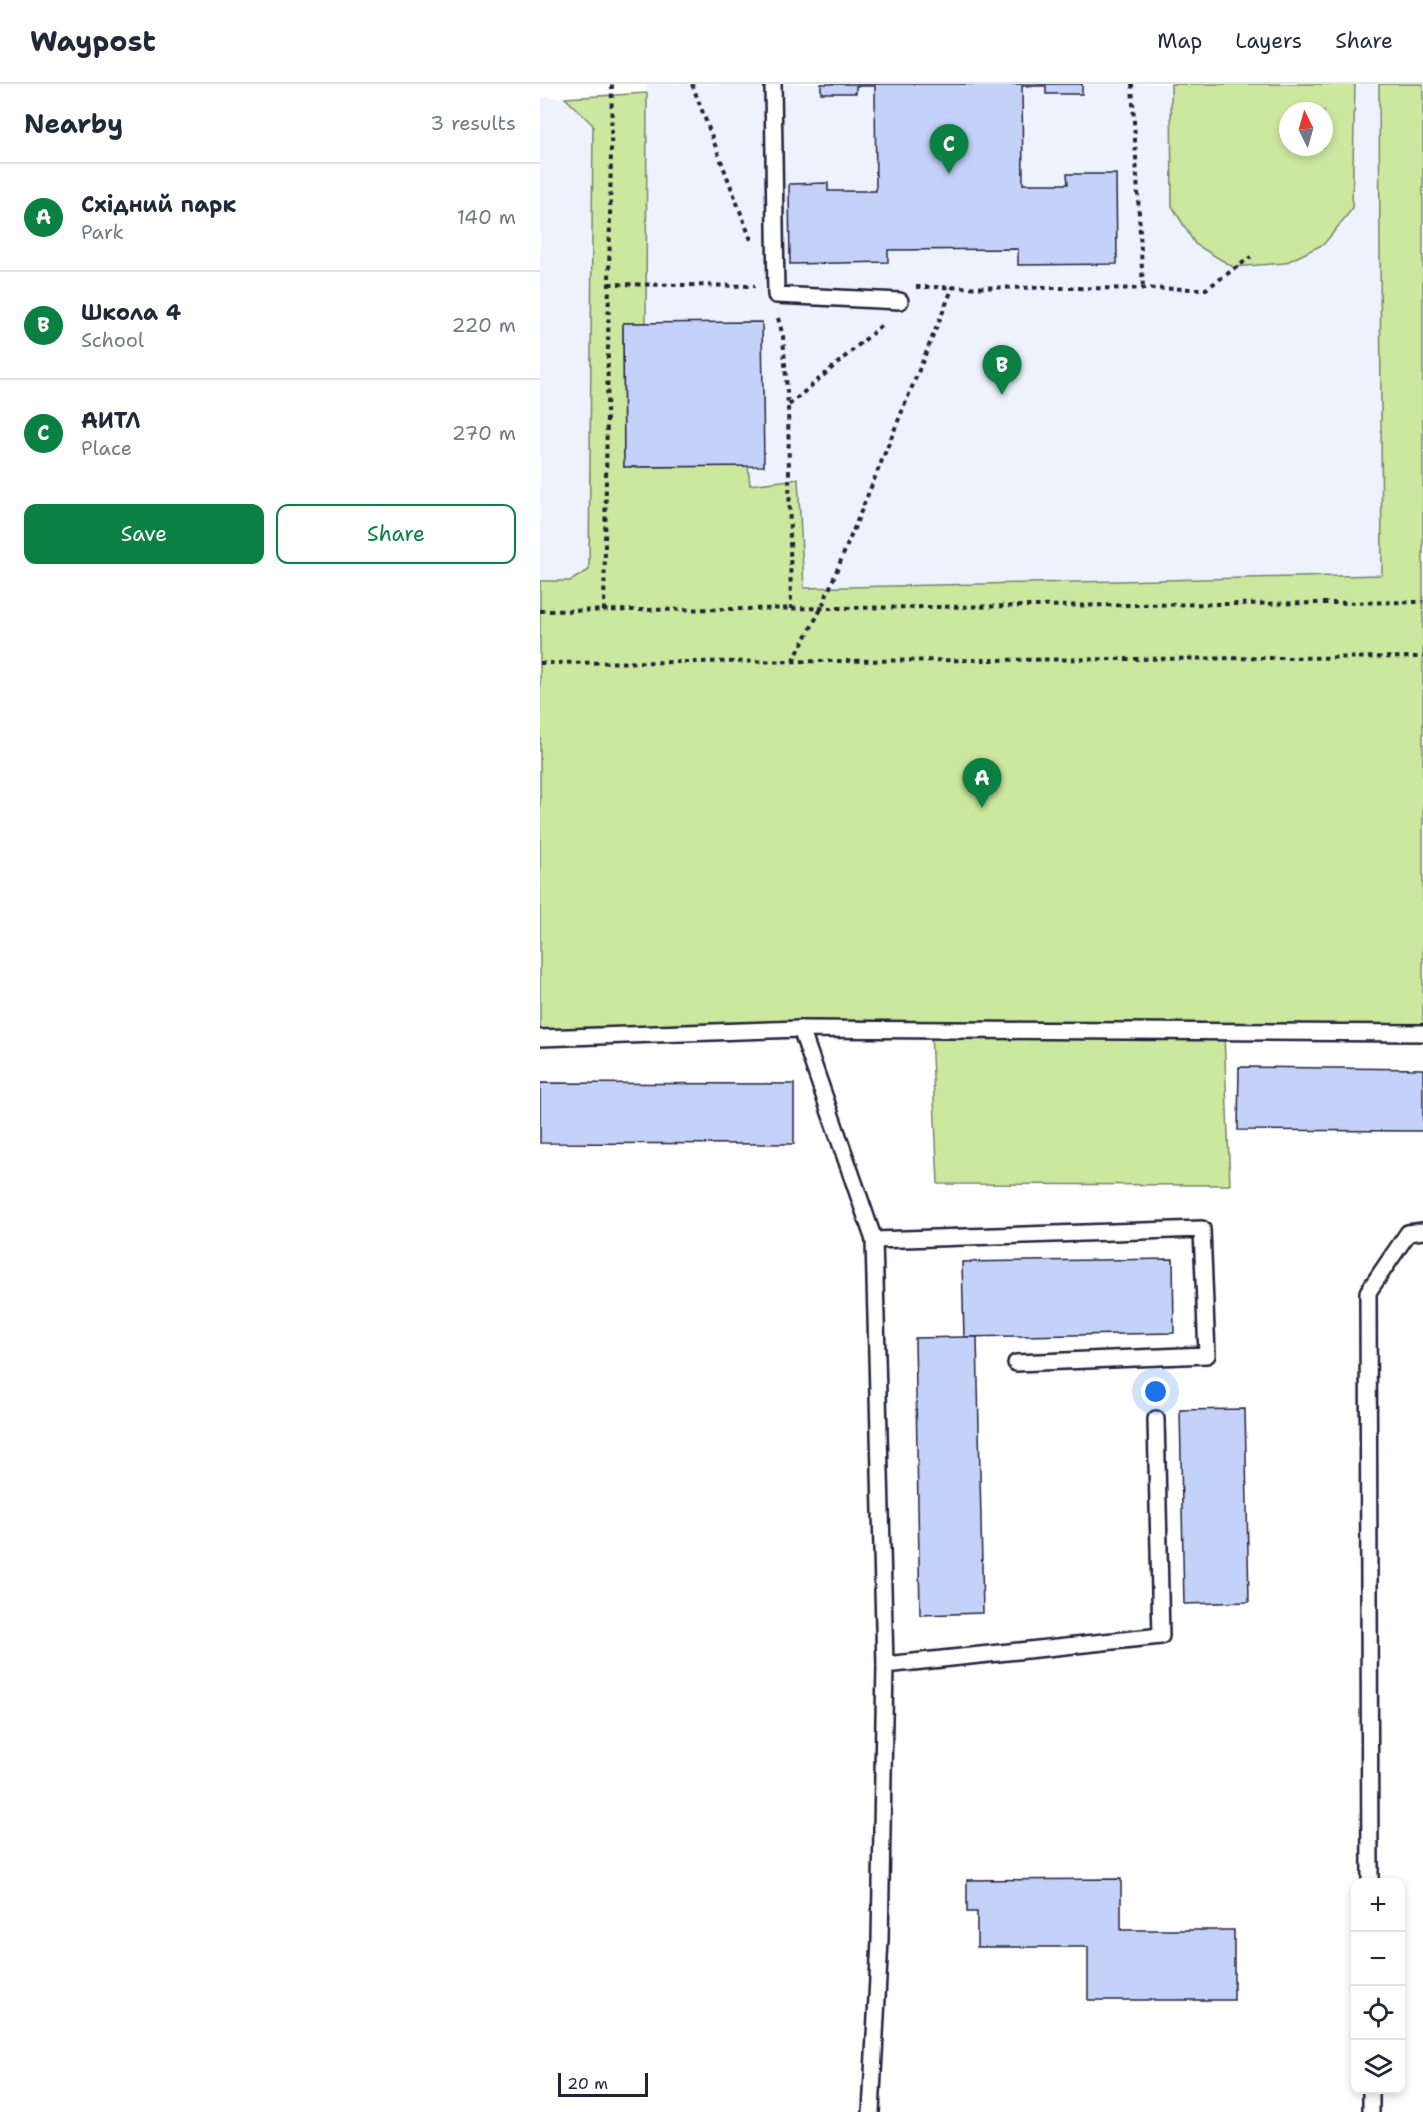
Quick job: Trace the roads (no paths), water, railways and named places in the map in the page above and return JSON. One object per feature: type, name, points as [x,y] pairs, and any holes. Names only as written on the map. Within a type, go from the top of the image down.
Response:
[{"type":"lane","points":[[773,84],[776,295],[900,301]]},
{"type":"lane","points":[[801,1029],[874,1240],[885,1665],[880,1940],[871,2112]]},
{"type":"lane","points":[[540,1038],[801,1029],[1423,1033]]},
{"type":"lane","points":[[874,1240],[1202,1229],[1207,1355],[1016,1363]]},
{"type":"lane","points":[[1370,1878],[1368,1292],[1408,1233],[1423,1231]]},
{"type":"lane","points":[[885,1665],[1161,1636],[1156,1419]]},
{"type":"lane","points":[[1371,2094],[1371,2112]]},
{"type":"place","name":"АИТЛ","points":[[949,174]]},
{"type":"place","name":"Школа 4","points":[[1002,395]]},
{"type":"place","name":"Східний парк","points":[[982,808]]}]
